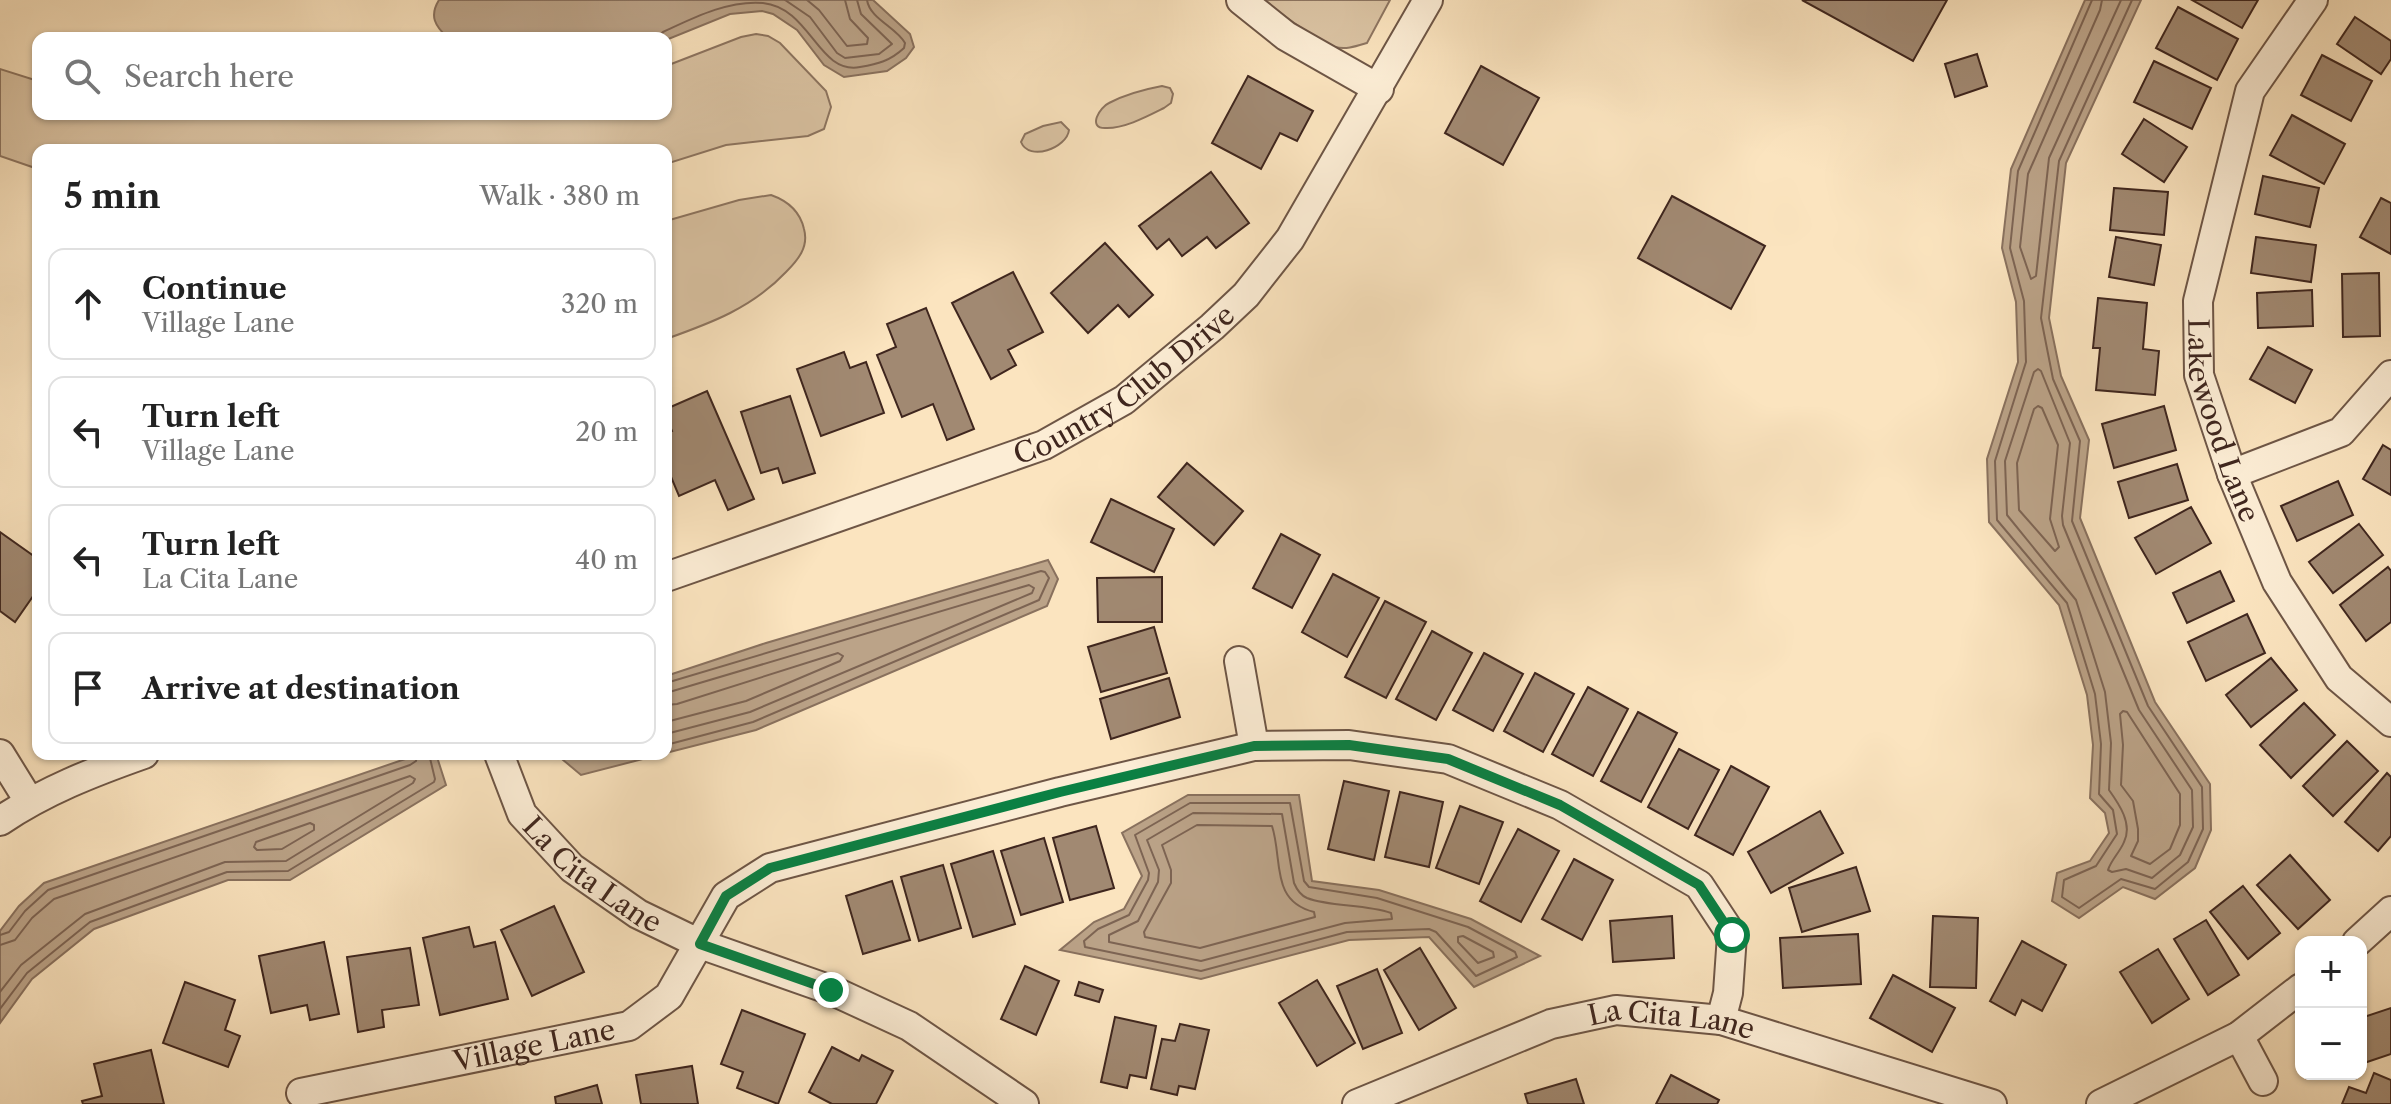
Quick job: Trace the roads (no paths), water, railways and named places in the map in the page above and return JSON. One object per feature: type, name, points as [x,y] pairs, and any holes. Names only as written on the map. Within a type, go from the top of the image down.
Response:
[{"type":"street","points":[[1241,0],[1286,36],[1379,89]]},
{"type":"street","name":"Country Club Drive","points":[[672,575],[1044,445],[1124,400],[1246,295],[1290,239],[1428,0]]},
{"type":"street","name":"Lakewood Lane","points":[[2313,0],[2250,91],[2198,301],[2199,375],[2232,474],[2277,582],[2339,678],[2391,722]]},
{"type":"street","points":[[2232,474],[2341,432],[2391,375]]},
{"type":"street","points":[[1239,661],[1254,746]]},
{"type":"street","name":"Village Lane","points":[[301,1093],[629,1026],[669,996],[726,896],[770,868],[1060,792],[1254,746],[1349,745],[1448,759],[1560,805],[1699,885],[1732,935],[1728,993],[1721,1020]]},
{"type":"street","points":[[0,754],[29,801]]},
{"type":"street","points":[[0,821],[29,801],[127,760]]},
{"type":"street","name":"La Cita Lane","points":[[501,760],[522,814],[572,868],[638,914],[700,944],[831,990],[909,1026],[1024,1104]]},
{"type":"street","points":[[2364,936],[2391,911]]},
{"type":"street","points":[[2101,1104],[2239,1036],[2295,993]]},
{"type":"street","name":"La Cita Lane","points":[[1357,1104],[1551,1024],[1616,1010],[1721,1020],[1992,1104]]},
{"type":"street","points":[[2239,1036],[2263,1081]]},
{"type":"water","points":[[439,0],[873,0],[910,34],[914,47],[906,58],[887,71],[844,77],[824,65],[797,30],[773,14],[762,11],[730,14],[672,38],[672,32],[443,32],[435,20],[434,11]]},
{"type":"water","points":[[2085,0],[2141,0],[2066,163],[2049,318],[2061,376],[2089,440],[2080,518],[2155,702],[2210,784],[2211,830],[2195,868],[2155,899],[2123,887],[2079,918],[2052,901],[2057,873],[2090,861],[2109,833],[2105,813],[2090,798],[2093,745],[2087,695],[2059,605],[1989,522],[1987,459],[2018,362],[2016,302],[2002,248],[2011,169]]},
{"type":"water","points":[[1048,560],[1058,579],[1047,606],[756,730],[672,751],[672,674],[766,643]]},
{"type":"water","points":[[402,760],[438,760],[446,785],[290,880],[228,880],[94,929],[32,979],[0,1023],[0,931],[19,906],[44,883]]},
{"type":"water","points":[[563,760],[639,760],[581,775]]},
{"type":"water","points":[[1188,795],[1299,795],[1312,881],[1379,890],[1471,919],[1540,956],[1474,987],[1429,937],[1349,940],[1201,979],[1060,950],[1094,922],[1124,909],[1142,876],[1122,833]]}]
